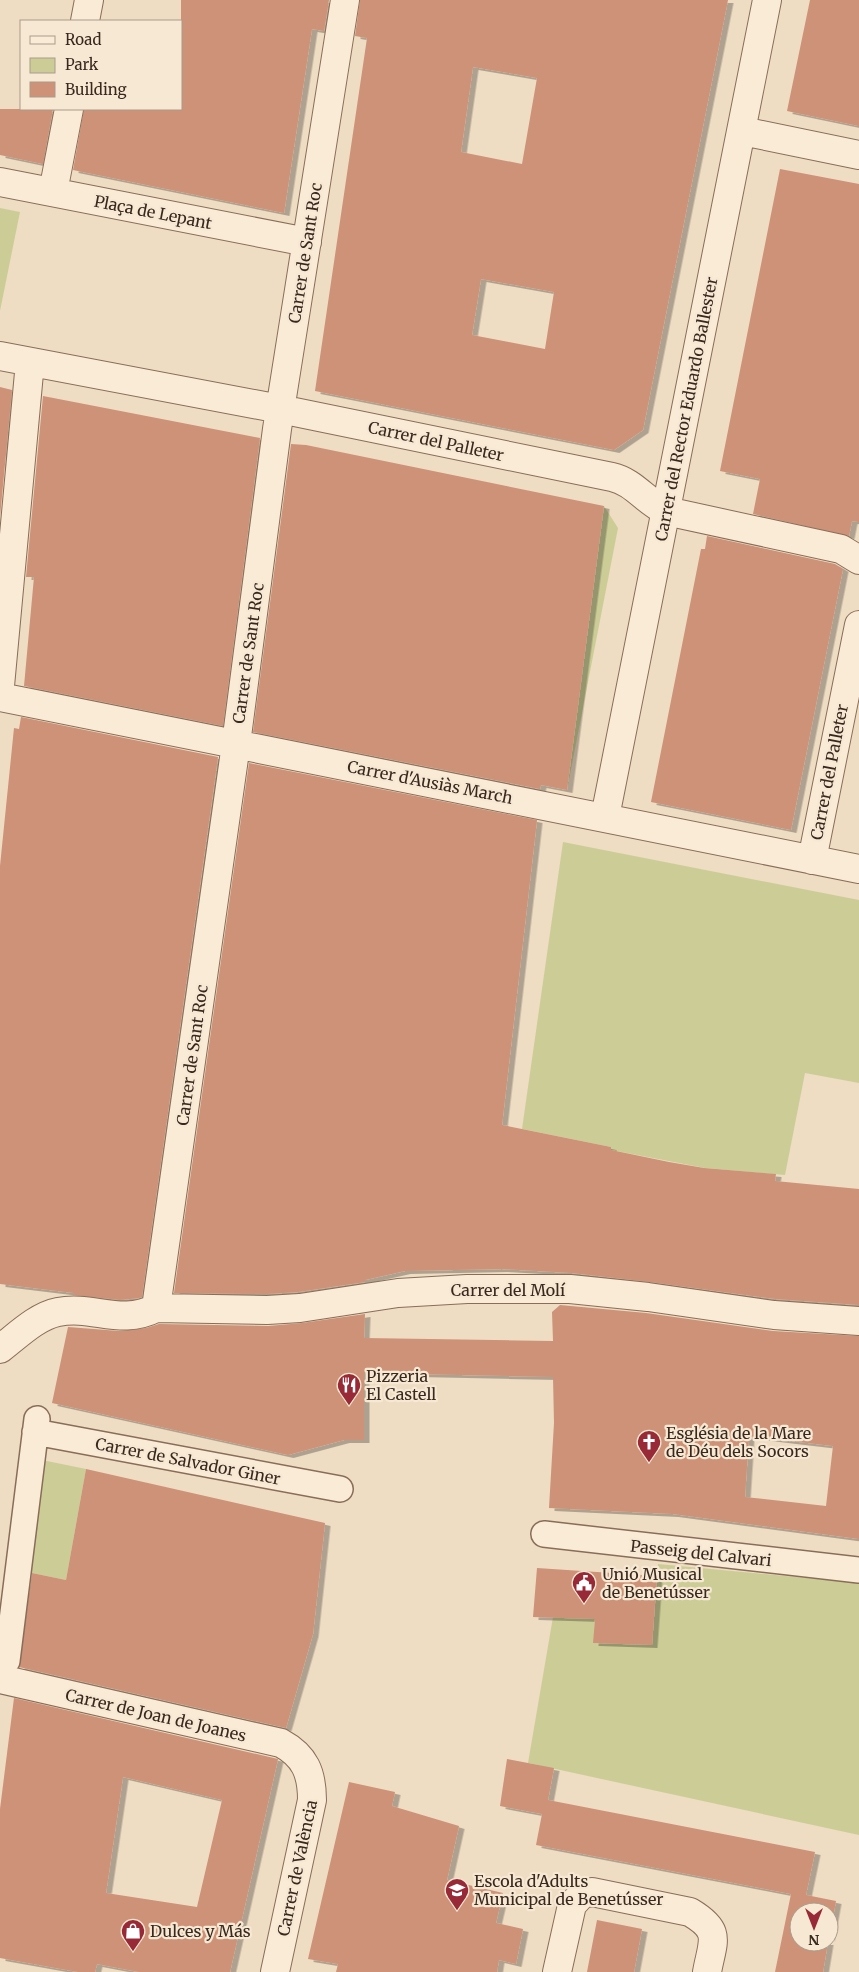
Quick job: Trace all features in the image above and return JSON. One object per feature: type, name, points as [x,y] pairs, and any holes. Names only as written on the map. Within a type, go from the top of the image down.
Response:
[{"type":"street","points":[[85,20],[88,0]]},
{"type":"street","name":"Carrer de Sant Roc","points":[[156,1308],[236,744],[280,409],[344,0]]},
{"type":"street","name":"Carrer del Rector Eduardo Ballester","points":[[605,817],[767,0]]},
{"type":"street","points":[[53,192],[68,110]]},
{"type":"street","points":[[742,131],[859,155]]},
{"type":"street","name":"Plaça de Lepant","points":[[0,182],[307,242]]},
{"type":"street","name":"Carrer del Palleter","points":[[0,356],[280,409],[620,479],[633,486],[653,505],[666,511],[841,549],[859,560]]},
{"type":"street","points":[[0,686],[30,362]]},
{"type":"street","name":"Carrer del Palleter","points":[[812,860],[859,625]]},
{"type":"street","name":"Carrer d'Ausiàs March","points":[[0,697],[859,869]]},
{"type":"street","name":"Carrer del Molí","points":[[0,1349],[37,1322],[56,1312],[72,1310],[117,1316],[143,1315],[156,1308],[267,1310],[300,1308],[398,1293],[467,1289],[561,1289],[648,1298],[774,1315],[859,1321]]},
{"type":"street","name":"Carrer de Salvador Giner","points":[[4,1670],[36,1425],[340,1489]]},
{"type":"street","name":"Passeig del Calvari","points":[[544,1534],[859,1570]]},
{"type":"street","name":"Carrer de Joan de Joanes","points":[[4,1670],[281,1743],[295,1751],[305,1764]]},
{"type":"street","name":"Carrer de València","points":[[275,1972],[312,1800],[312,1785],[305,1764]]},
{"type":"street","points":[[557,1972],[572,1905],[582,1894],[592,1892],[690,1912],[702,1919],[710,1927],[714,1938],[707,1972]]},
{"type":"green space","points":[[0,208],[20,212],[0,311]]},
{"type":"green space","points":[[604,506],[618,528],[567,790]]},
{"type":"green space","points":[[563,842],[859,900],[859,1083],[805,1073],[785,1175],[705,1168],[611,1150],[611,1147],[522,1129]]},
{"type":"green space","points":[[42,1460],[86,1469],[66,1580],[27,1572]]},
{"type":"green space","points":[[658,1564],[859,1583],[859,1835],[528,1763],[553,1617],[595,1619],[594,1643],[652,1645]]},
{"type":"building","points":[[181,0],[329,0],[324,31],[312,29],[284,213],[73,170],[84,110],[182,110]]},
{"type":"building","points":[[360,0],[728,0],[643,430],[614,450],[315,391],[367,38],[355,36]],"holes":[[[473,67],[537,78],[522,164],[461,152]],[[481,279],[554,292],[545,349],[472,335]]]},
{"type":"building","points":[[810,0],[859,0],[859,126],[787,111]]},
{"type":"building","points":[[0,109],[53,110],[43,164],[0,155]]},
{"type":"building","points":[[780,169],[859,184],[859,522],[852,521],[849,536],[753,514],[760,479],[720,471]]},
{"type":"building","points":[[0,387],[12,390],[0,517]]},
{"type":"building","points":[[43,396],[260,438],[223,726],[24,686],[34,577],[26,577]]},
{"type":"building","points":[[291,444],[306,445],[604,506],[567,790],[541,785],[540,789],[253,732]]},
{"type":"building","points":[[707,536],[835,564],[843,569],[791,830],[651,802],[701,549],[705,549]]},
{"type":"building","points":[[21,717],[218,757],[142,1297],[139,1298],[120,1300],[0,1284],[0,866],[14,728],[19,729]]},
{"type":"building","points":[[249,763],[537,820],[502,1125],[611,1147],[611,1150],[669,1162],[704,1168],[776,1174],[775,1181],[859,1189],[859,1305],[776,1299],[572,1273],[502,1269],[405,1271],[365,1280],[365,1282],[298,1292],[267,1294],[174,1293]]},
{"type":"building","points":[[560,1305],[646,1313],[773,1331],[859,1336],[859,1539],[673,1514],[549,1508],[554,1423],[553,1377],[364,1373],[364,1440],[344,1440],[288,1455],[52,1403],[68,1327],[119,1331],[146,1328],[159,1324],[268,1326],[365,1314],[364,1338],[553,1341],[552,1312]],"holes":[[[749,1436],[833,1446],[826,1506],[745,1497]]]},
{"type":"building","points":[[86,1469],[325,1523],[313,1634],[286,1728],[19,1667],[32,1573],[66,1580]]},
{"type":"building","name":"Unió Musical de Benetússer","points":[[537,1568],[657,1576],[652,1645],[593,1643],[595,1619],[533,1617]]},
{"type":"building","points":[[14,1698],[278,1759],[230,1972],[139,1972],[97,1964],[95,1972],[78,1972],[0,1958],[0,1809]],"holes":[[[123,1777],[222,1800],[197,1907],[106,1893]]]},
{"type":"building","points":[[507,1759],[554,1768],[548,1800],[815,1852],[806,1895],[836,1902],[789,1902],[791,1894],[536,1845],[542,1814],[500,1806]]},
{"type":"building","points":[[349,1782],[395,1792],[392,1806],[459,1826],[447,1880],[503,1893],[496,1923],[523,1929],[516,1964],[499,1960],[497,1972],[336,1972],[338,1964],[308,1959]]},
{"type":"building","points":[[789,1904],[789,1952],[826,1952],[823,1972],[775,1972]]},
{"type":"building","points":[[597,1920],[642,1929],[634,1972],[587,1972]]},
{"type":"place","name":"Pizzeria El Castell","points":[[349,1406]]},
{"type":"place","name":"Església de la Mare de Déu dels Socors","points":[[649,1463]]},
{"type":"place","name":"Unió Musical de Benetússer","points":[[584,1604]]},
{"type":"place","name":"Escola d'Adults Municipal de Benetússer","points":[[457,1911]]},
{"type":"place","name":"Dulces y Más","points":[[133,1952]]}]
